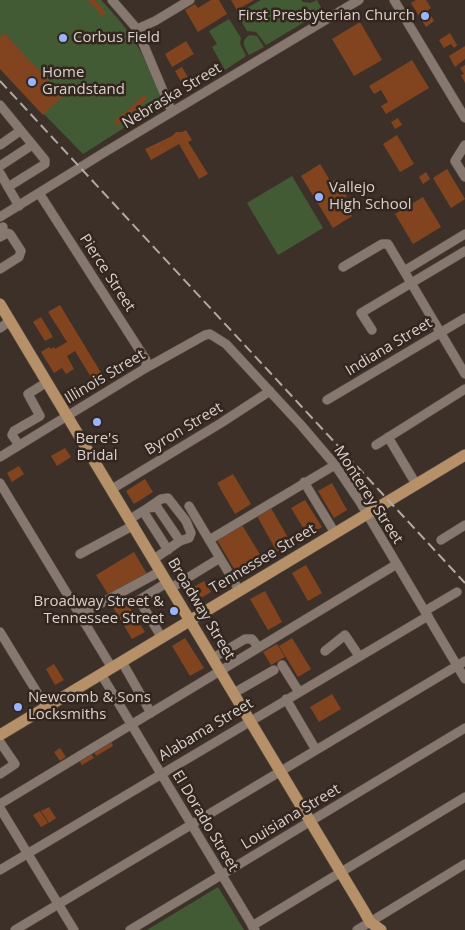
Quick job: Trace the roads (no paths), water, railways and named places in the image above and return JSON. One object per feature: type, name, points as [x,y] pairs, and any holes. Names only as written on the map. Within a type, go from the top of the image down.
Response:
[{"type":"main road","name":"Broadway Street","points":[[0,304],[251,720],[372,926]]},
{"type":"main road","name":"Tennessee Street","points":[[0,735],[465,455]]},
{"type":"main road","points":[[372,926],[381,930]]},
{"type":"street","points":[[112,0],[137,29],[172,112]]},
{"type":"street","points":[[137,29],[155,21],[175,4],[190,0]]},
{"type":"street","name":"Nebraska Street","points":[[0,217],[359,0]]},
{"type":"street","points":[[394,0],[465,118]]},
{"type":"street","points":[[0,105],[45,160],[44,164],[8,187]]},
{"type":"street","points":[[0,145],[20,131]]},
{"type":"street","points":[[0,166],[32,145]]},
{"type":"street","points":[[465,145],[455,161],[465,178]]},
{"type":"street","points":[[0,173],[19,206]]},
{"type":"street","name":"Pierce Street","points":[[39,193],[146,360],[144,369]]},
{"type":"street","points":[[1,266],[19,257],[21,251],[10,234],[2,230]]},
{"type":"street","points":[[404,271],[465,234]]},
{"type":"street","points":[[343,267],[382,244],[388,244],[464,372]]},
{"type":"street","points":[[372,330],[362,313],[465,251]]},
{"type":"street","name":"Indiana Street","points":[[327,400],[465,318]]},
{"type":"street","points":[[0,328],[10,321]]},
{"type":"street","name":"Illinois Street","points":[[0,457],[144,369],[205,335],[210,334],[226,343]]},
{"type":"street","name":"Monterey Street","points":[[226,343],[335,465],[367,514],[465,679]]},
{"type":"street","points":[[47,382],[28,394],[47,428]]},
{"type":"street","points":[[376,445],[465,389]]},
{"type":"street","name":"Byron Street","points":[[112,489],[270,391]]},
{"type":"street","points":[[19,446],[12,435],[14,431],[40,416]]},
{"type":"street","points":[[388,437],[416,484]]},
{"type":"street","points":[[210,540],[335,465]]},
{"type":"street","points":[[304,482],[335,533]]},
{"type":"street","points":[[0,483],[79,615],[152,713]]},
{"type":"street","points":[[80,554],[132,522],[145,509],[168,498],[186,521],[191,533],[188,538],[180,541],[154,559]]},
{"type":"street","points":[[189,506],[239,590]]},
{"type":"street","points":[[145,509],[157,507],[180,541]]},
{"type":"street","points":[[145,509],[168,550]]},
{"type":"street","points":[[441,540],[465,525]]},
{"type":"street","points":[[162,638],[139,600],[220,558]]},
{"type":"street","points":[[0,804],[397,564]]},
{"type":"street","points":[[79,615],[161,571]]},
{"type":"street","name":"Alabama Street","points":[[0,870],[359,656],[457,592]]},
{"type":"street","points":[[0,632],[46,708]]},
{"type":"street","points":[[326,651],[345,635],[359,656]]},
{"type":"street","points":[[213,658],[246,639],[252,639],[258,647]]},
{"type":"street","points":[[15,930],[465,661]]},
{"type":"street","points":[[282,665],[298,692]]},
{"type":"street","points":[[234,693],[274,670]]},
{"type":"street","name":"El Dorado Street","points":[[101,674],[254,928]]},
{"type":"street","points":[[286,699],[316,750]]},
{"type":"street","name":"Louisiana Street","points":[[130,930],[465,728]]},
{"type":"street","points":[[0,742],[15,764],[0,774]]},
{"type":"street","points":[[254,928],[341,872],[465,797]]},
{"type":"street","points":[[0,808],[74,930]]},
{"type":"street","points":[[357,930],[372,926],[465,864]]},
{"type":"railway","points":[[0,81],[465,583]]},
{"type":"place","name":"First Presbyterian Church","points":[[425,16]]},
{"type":"place","name":"Corbus Field","points":[[63,38]]},
{"type":"place","name":"Home Grandstand","points":[[32,82]]},
{"type":"place","name":"Vallejo High School","points":[[319,197]]},
{"type":"place","name":"Bere's Bridal","points":[[97,422]]},
{"type":"place","name":"Broadway Street & Tennessee Street","points":[[174,611]]},
{"type":"place","name":"Newcomb & Sons Locksmiths","points":[[18,707]]}]
